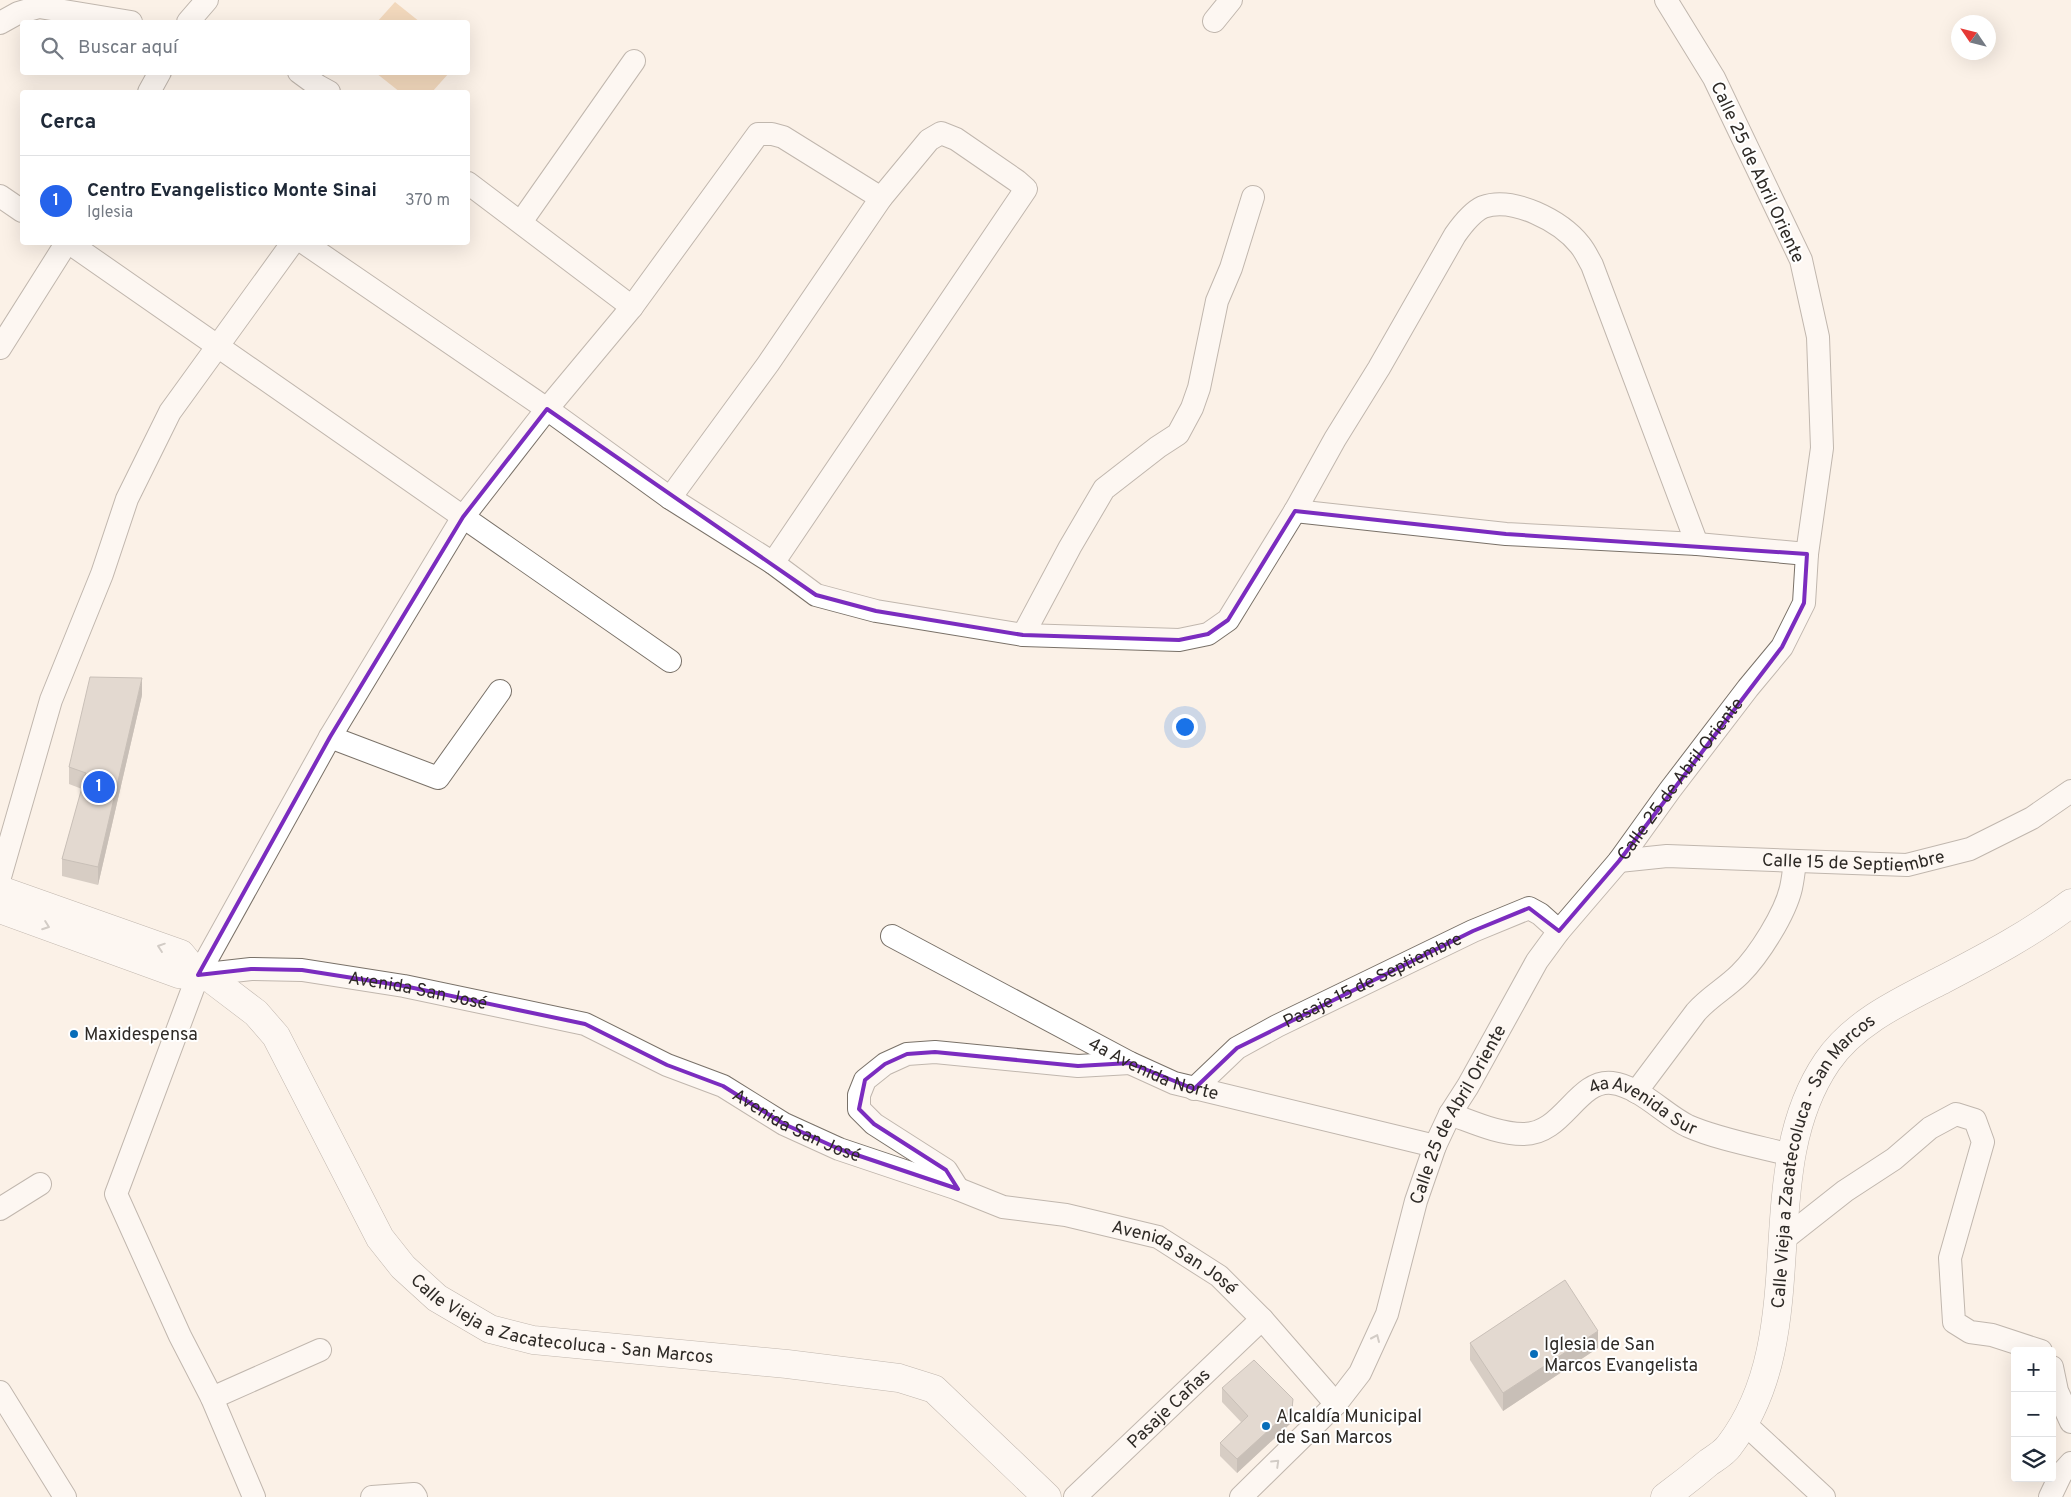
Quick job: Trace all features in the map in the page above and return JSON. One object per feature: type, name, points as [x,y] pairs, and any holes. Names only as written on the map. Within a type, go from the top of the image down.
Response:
[{"type":"main road","name":"Calle Vieja a Zacatecoluca - San Marcos","points":[[0,890],[181,954],[198,975]]},
{"type":"main road","name":"Calle Vieja a Zacatecoluca - San Marcos","points":[[1665,1497],[1728,1448],[1744,1423],[1761,1387],[1775,1335],[1791,1155],[1813,1085],[1828,1060],[1842,1045],[1888,1008],[2027,934],[2071,903]]},
{"type":"main road","name":"Calle Vieja a Zacatecoluca - San Marcos","points":[[0,909],[179,974],[210,978],[231,992],[256,1013],[276,1036],[380,1238],[403,1267],[437,1298],[490,1330],[533,1340],[796,1365],[898,1378],[934,1389],[1047,1497]]},
{"type":"street","points":[[190,20],[208,0]]},
{"type":"street","points":[[1214,21],[1231,0]]},
{"type":"street","name":"Calle 25 de Abril Oriente","points":[[1241,1497],[1336,1404],[1360,1373],[1387,1314],[1416,1201],[1435,1146],[1450,1114],[1468,1086],[1537,961],[1619,861],[1670,790],[1782,647],[1804,602],[1807,554],[1822,448],[1818,337],[1801,260],[1714,78],[1666,0]]},
{"type":"street","points":[[0,23],[18,13],[39,7],[119,20]]},
{"type":"street","points":[[520,222],[634,61]]},
{"type":"street","points":[[150,90],[158,75]]},
{"type":"street","points":[[304,75],[327,90]]},
{"type":"street","points":[[670,498],[768,364],[881,198],[929,140],[941,133],[956,139],[1026,189],[773,563]]},
{"type":"street","points":[[254,1497],[212,1398],[180,1336],[116,1194],[198,975],[330,737],[462,517],[547,409],[632,307],[758,134],[772,134],[782,137],[881,198]]},
{"type":"street","points":[[470,184],[632,307]]},
{"type":"street","points":[[0,196],[20,210]]},
{"type":"street","points":[[1023,635],[1070,546],[1104,488],[1178,434],[1192,408],[1200,388],[1217,301],[1231,268],[1253,197]]},
{"type":"street","points":[[307,245],[547,409],[670,498],[773,563],[816,595],[876,611],[1023,635],[1179,640],[1208,634],[1228,620],[1295,511],[1455,235],[1466,221],[1482,208],[1499,204],[1518,206],[1558,224],[1580,244],[1592,265],[1697,544]]},
{"type":"street","points":[[0,348],[66,245]]},
{"type":"street","points":[[72,245],[670,661]]},
{"type":"street","points":[[0,877],[51,700],[102,574],[127,499],[170,412],[291,245]]},
{"type":"street","points":[[1295,511],[1506,534],[1697,544],[1807,554]]},
{"type":"street","points":[[330,737],[438,778],[500,691]]},
{"type":"street","name":"Calle 15 de Septiembre","points":[[1619,861],[1667,856],[1907,866],[1970,849],[2032,818],[2071,791]]},
{"type":"street","points":[[1636,1092],[1696,1012],[1706,1001],[1740,974],[1762,948],[1791,890],[1795,861]]},
{"type":"street","name":"Pasaje 15 de Septiembre","points":[[1194,1088],[1237,1048],[1371,979],[1473,931],[1529,908],[1540,914],[1559,932]]},
{"type":"street","name":"4a Avenida Norte","points":[[892,936],[1130,1063],[1174,1083],[1435,1146]]},
{"type":"street","name":"Avenida San José","points":[[198,975],[251,969],[302,970],[404,986],[585,1024],[667,1065],[723,1086],[784,1124],[839,1148],[1004,1207],[1066,1215],[1158,1237],[1219,1276],[1262,1319],[1336,1404]]},
{"type":"street","points":[[958,1189],[946,1170],[874,1124],[859,1109],[859,1095],[865,1080],[885,1064],[907,1054],[935,1052],[1078,1066],[1130,1063]]},
{"type":"street","name":"4a Avenida Sur","points":[[1450,1114],[1502,1131],[1524,1134],[1543,1131],[1590,1089],[1600,1084],[1612,1083],[1636,1092],[1688,1126],[1791,1155]]},
{"type":"street","points":[[1784,1239],[1845,1191],[1894,1159],[1930,1128],[1956,1114],[1975,1120],[1983,1142],[1950,1258],[1954,1322],[1970,1332],[1992,1336],[2028,1347]]},
{"type":"street","points":[[0,1209],[40,1184]]},
{"type":"street","name":"Pasaje Cañas","points":[[1075,1497],[1262,1319]]},
{"type":"street","points":[[212,1398],[320,1350]]},
{"type":"street","points":[[2056,1386],[2071,1422]]},
{"type":"street","points":[[0,1392],[65,1497]]},
{"type":"street","points":[[1744,1423],[1824,1497]]},
{"type":"street","points":[[2050,1497],[2061,1474],[2071,1463]]},
{"type":"street","points":[[372,1497],[414,1494],[416,1497]]},
{"type":"highlighted area","points":[[547,409],[816,595],[876,611],[1023,635],[1179,640],[1208,634],[1228,620],[1295,511],[1506,534],[1807,554],[1804,603],[1782,647],[1619,861],[1559,931],[1529,908],[1473,931],[1237,1048],[1194,1089],[1130,1063],[1078,1066],[935,1052],[907,1054],[885,1064],[865,1080],[859,1109],[874,1124],[946,1170],[958,1189],[839,1149],[784,1124],[723,1086],[667,1065],[585,1024],[404,986],[302,970],[251,969],[198,975],[330,737],[463,517]]},
{"type":"shaded area","points":[[395,2],[418,20],[379,20]]},
{"type":"shaded area","points":[[379,75],[447,75],[434,90],[397,90]]},
{"type":"building","points":[[90,677],[142,678],[98,867],[62,859],[86,773],[69,767]]},
{"type":"building","name":"Iglesia de San Marcos Evangelista","points":[[1565,1280],[1598,1331],[1503,1393],[1470,1343]]},
{"type":"building","name":"Alcaldía Municipal de San Marcos","points":[[1254,1360],[1293,1399],[1292,1409],[1237,1459],[1220,1443],[1248,1416],[1222,1388]]},
{"type":"place","name":"Centro Evangelistico Monte Sinai","points":[[99,787]]},
{"type":"place","name":"Maxidespensa","points":[[74,1034]]},
{"type":"place","name":"Iglesia de San Marcos Evangelista","points":[[1534,1354]]},
{"type":"place","name":"Alcaldía Municipal de San Marcos","points":[[1266,1426]]}]
